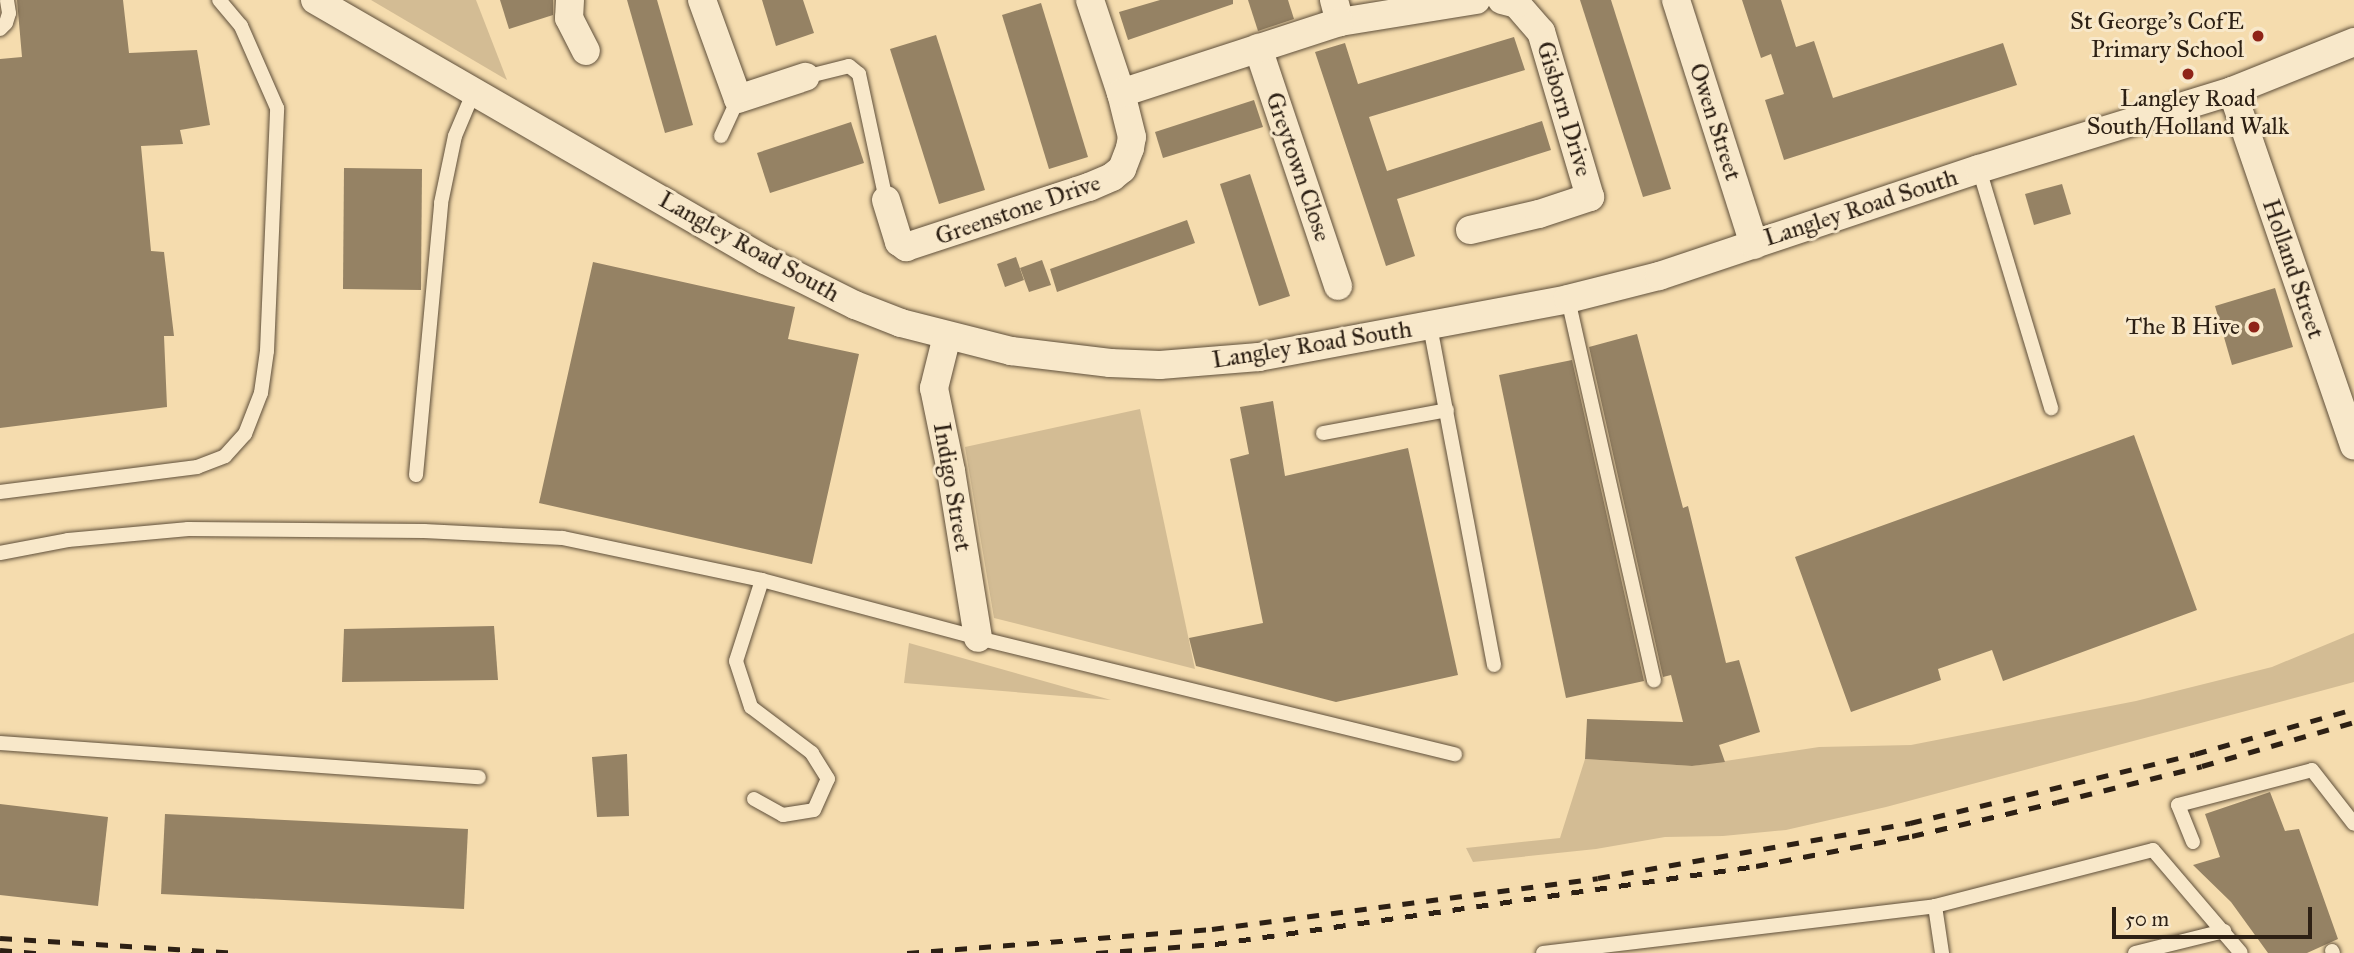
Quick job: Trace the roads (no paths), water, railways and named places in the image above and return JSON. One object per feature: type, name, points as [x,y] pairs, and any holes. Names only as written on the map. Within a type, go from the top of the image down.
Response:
[{"type":"street","name":"Langley Road South","points":[[315,0],[811,284],[901,323],[947,336],[1060,359],[1160,365],[1259,357],[1568,299],[1659,276],[1979,169],[2232,90],[2354,42]]},
{"type":"street","points":[[570,0],[569,18],[586,51]]},
{"type":"street","points":[[702,0],[738,99],[805,78]]},
{"type":"street","points":[[1090,0],[1121,93],[1258,48],[1337,11],[1476,0]]},
{"type":"street","name":"Gisborn Drive","points":[[1470,230],[1539,214],[1590,197],[1541,32],[1517,4],[1503,0]]},
{"type":"street","name":"Owen Street","points":[[1676,0],[1754,244]]},
{"type":"street","name":"Greytown Close","points":[[1258,48],[1338,286]]},
{"type":"street","name":"Holland Street","points":[[2232,90],[2348,413],[2354,446]]},
{"type":"street","name":"Greenstone Drive","points":[[886,200],[899,242],[906,247],[1112,177],[1122,169],[1132,137],[1121,93]]},
{"type":"street","name":"Indigo Street","points":[[947,336],[934,388],[978,638]]},
{"type":"lane","points":[[0,29],[6,23],[9,13],[7,0]]},
{"type":"lane","points":[[0,492],[197,467],[225,456],[245,434],[261,393],[267,351],[277,108],[241,26],[219,0]]},
{"type":"lane","points":[[805,78],[849,66],[859,74],[886,200]]},
{"type":"lane","points":[[416,475],[441,203],[454,136],[474,91]]},
{"type":"lane","points":[[721,136],[738,99]]},
{"type":"lane","points":[[1979,169],[2050,408]]},
{"type":"lane","points":[[1568,299],[1654,681]]},
{"type":"lane","points":[[1430,326],[1494,665]]},
{"type":"lane","points":[[1323,433],[1447,410]]},
{"type":"lane","points":[[0,553],[68,540],[187,529],[424,531],[562,538],[762,580],[978,638],[1455,754]]},
{"type":"lane","points":[[754,799],[783,815],[814,810],[828,779],[812,753],[751,707],[736,661],[762,580]]},
{"type":"lane","points":[[0,743],[479,777]]},
{"type":"lane","points":[[2193,842],[2178,805],[2312,770],[2354,824]]},
{"type":"lane","points":[[1543,953],[1935,906],[2153,850],[2241,953]]},
{"type":"lane","points":[[1935,906],[1942,953]]},
{"type":"lane","points":[[2135,953],[2224,931]]},
{"type":"railway","points":[[907,953],[1212,929],[1598,878],[1910,823],[2195,754],[2354,709]]},
{"type":"railway","points":[[1096,953],[1215,944],[1756,866],[1912,836],[2057,802],[2202,766],[2354,722]]},
{"type":"railway","points":[[0,938],[239,953]]},
{"type":"railway","points":[[0,950],[38,953]]},
{"type":"place","name":"St George's CofE Primary School","points":[[2258,36]]},
{"type":"place","name":"Langley Road South/Holland Walk","points":[[2188,74]]},
{"type":"place","name":"The B Hive","points":[[2254,327]]}]
